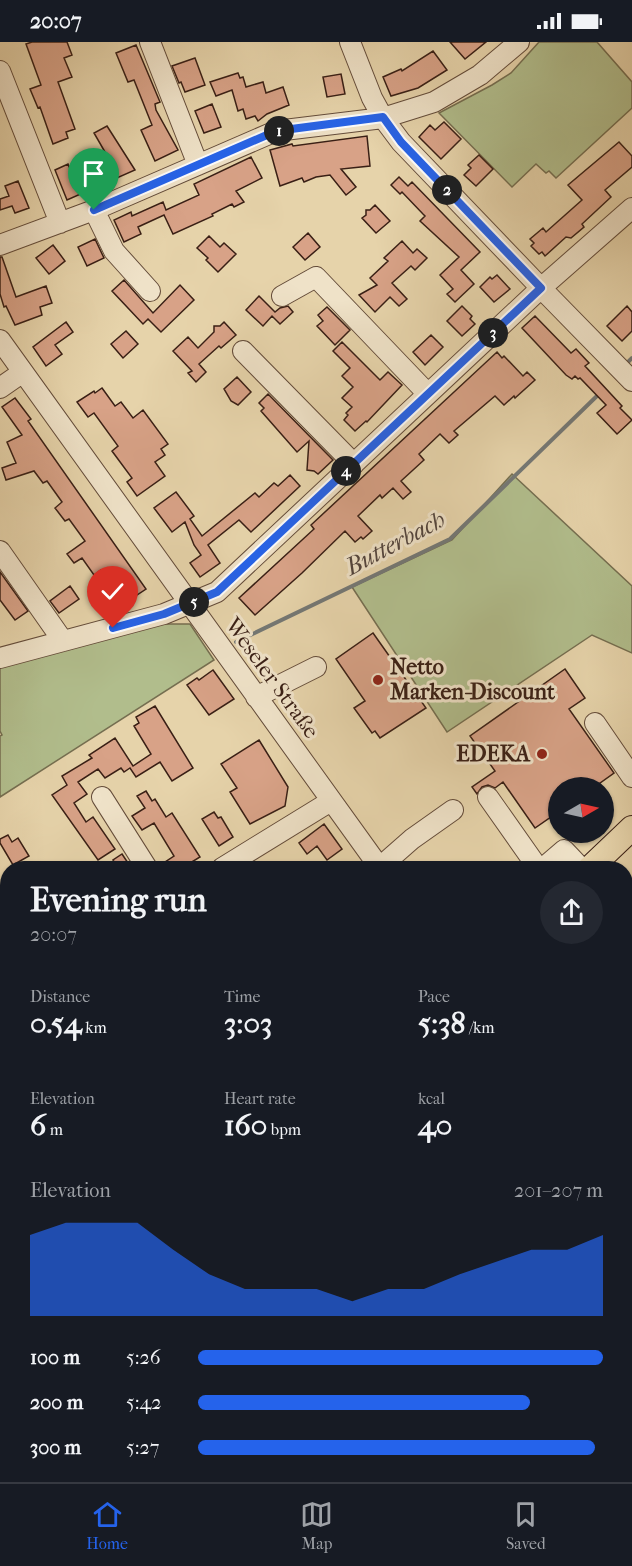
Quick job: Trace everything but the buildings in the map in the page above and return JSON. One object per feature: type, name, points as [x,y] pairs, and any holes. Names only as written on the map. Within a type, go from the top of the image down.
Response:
[{"type":"main road","points":[[597,861],[632,828]]},
{"type":"street","points":[[150,42],[198,165]]},
{"type":"street","points":[[350,42],[372,98],[401,142],[632,381]]},
{"type":"street","points":[[0,245],[94,210],[276,131],[383,117],[434,102],[480,75],[519,42]]},
{"type":"street","points":[[0,71],[60,224]]},
{"type":"street","points":[[0,658],[164,614],[217,592],[541,288],[632,208]]},
{"type":"street","points":[[94,210],[116,254],[150,291]]},
{"type":"street","points":[[282,296],[316,277],[428,394]]},
{"type":"street","name":"Weseler Straße","points":[[0,340],[375,861]]},
{"type":"street","points":[[243,351],[354,464]]},
{"type":"street","points":[[0,388],[23,372]]},
{"type":"street","points":[[0,550],[63,641]]},
{"type":"street","points":[[256,697],[316,667]]},
{"type":"street","points":[[595,723],[632,777]]},
{"type":"street","points":[[102,797],[143,861]]},
{"type":"street","points":[[488,797],[536,861]]},
{"type":"street","points":[[233,861],[331,801]]},
{"type":"street","points":[[387,861],[412,838],[453,810]]},
{"type":"street","points":[[550,861],[564,850],[574,861]]},
{"type":"green space","points":[[539,42],[597,42],[632,82],[632,108],[556,178],[536,164],[512,187],[439,113],[511,73]]},
{"type":"green space","points":[[512,474],[632,586],[632,653],[592,635],[447,732],[352,587],[452,540]]},
{"type":"green space","points":[[150,624],[190,624],[214,660],[0,797],[0,736],[2,735],[0,731],[0,663]]},
{"type":"waterway","name":"Butterbach","points":[[629,361],[632,358]]},
{"type":"waterway","name":"Butterbach","points":[[236,642],[450,539],[600,393]]},
{"type":"place","name":"Netto Marken-Discount","points":[[378,680]]},
{"type":"place","name":"EDEKA","points":[[542,754]]},
{"type":"route","points":[[94,210],[276,131],[383,117],[401,142],[541,288],[217,592],[164,614],[113,628]]}]
